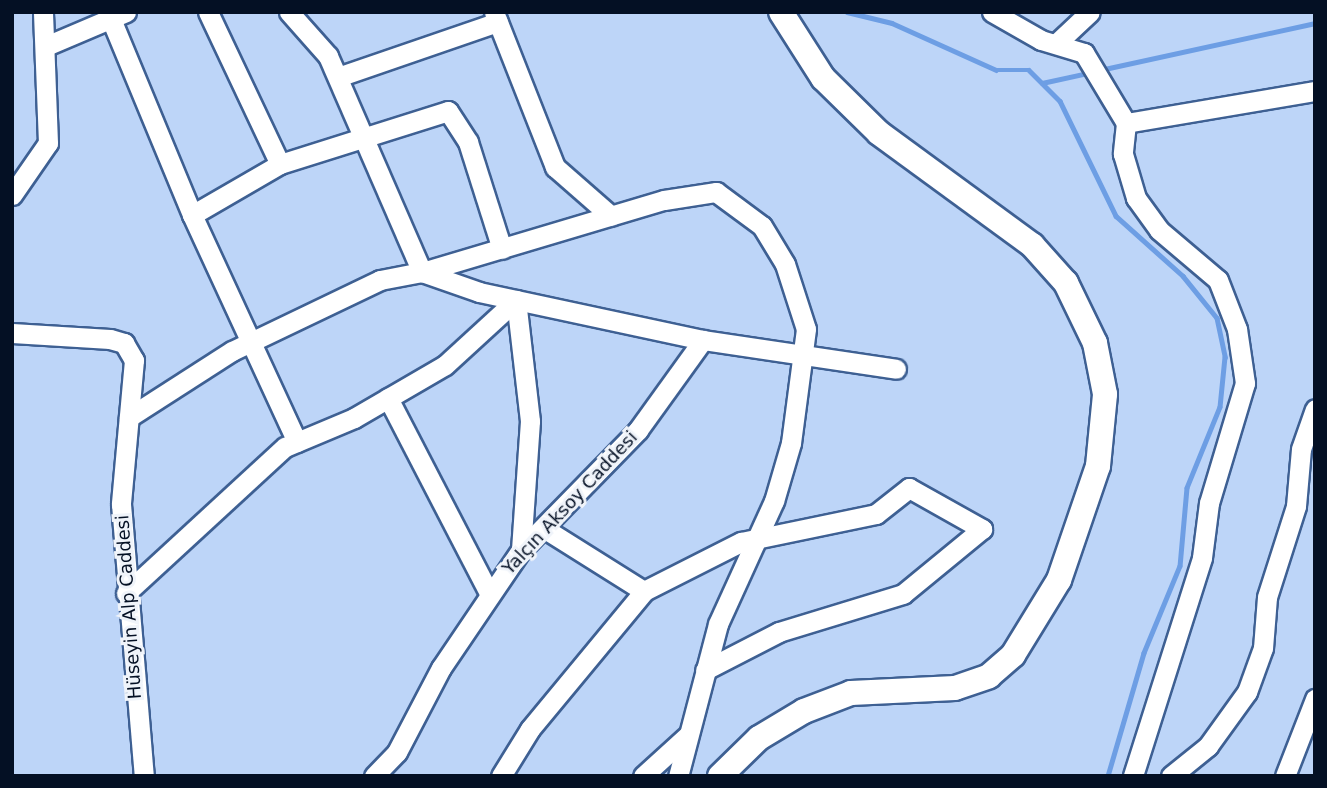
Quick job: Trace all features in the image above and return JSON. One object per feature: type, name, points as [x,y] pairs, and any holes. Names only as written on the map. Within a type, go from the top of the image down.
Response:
[{"type":"main road","points":[[720,776],[759,738],[804,710],[851,692],[955,688],[989,676],[1013,655],[1059,580],[1098,466],[1105,394],[1095,343],[1066,283],[1032,245],[879,134],[823,78],[781,12]]},
{"type":"street","points":[[12,195],[48,143],[47,46],[43,12]]},
{"type":"street","points":[[208,12],[280,164]]},
{"type":"street","points":[[289,12],[338,77],[369,140],[422,272]]},
{"type":"street","points":[[992,12],[1041,40],[1059,41],[1084,53],[1126,123],[1122,155],[1136,198],[1159,230],[1218,280],[1237,329],[1245,383],[1209,503],[1202,558],[1133,776]]},
{"type":"street","points":[[1059,41],[1090,12]]},
{"type":"street","points":[[47,46],[119,16],[192,215],[297,442]]},
{"type":"street","points":[[338,77],[496,17],[555,167],[611,216]]},
{"type":"street","points":[[1126,123],[1315,91]]},
{"type":"street","points":[[192,215],[280,164],[369,140],[402,122],[448,111],[468,142],[502,249]]},
{"type":"street","points":[[129,417],[251,342],[380,280],[422,272],[694,193],[716,192],[737,201],[762,226],[785,264],[806,329],[804,359],[791,443],[705,670],[678,776]]},
{"type":"street","points":[[422,272],[516,300],[703,340],[804,359],[896,369]]},
{"type":"street","points":[[126,593],[297,442],[388,398],[445,365],[516,300]]},
{"type":"street","points":[[516,300],[530,421],[521,550]]},
{"type":"street","name":"Hüseyin Alp Caddesi","points":[[12,333],[124,343],[134,360],[121,504],[126,593],[144,776]]},
{"type":"street","name":"Yalçın Aksoy Caddesi","points":[[374,776],[397,752],[489,593],[521,550],[545,529],[638,430],[703,340]]},
{"type":"street","points":[[388,398],[489,593]]},
{"type":"street","points":[[1187,776],[1247,692],[1263,648],[1267,597],[1296,506],[1301,449],[1315,409]]},
{"type":"street","points":[[501,776],[530,729],[644,591],[741,542],[754,544],[876,514],[909,488],[982,529],[903,594],[779,632],[705,670]]},
{"type":"street","points":[[545,529],[644,591]]},
{"type":"street","points":[[1285,776],[1315,699]]},
{"type":"street","points":[[643,776],[688,735]]},
{"type":"street","points":[[1171,776],[1208,746]]},
{"type":"waterway","points":[[847,12],[892,23],[996,70],[1029,70],[1060,101],[1116,216],[1183,276],[1217,318],[1225,357],[1220,407],[1187,488],[1180,566],[1144,653],[1108,776]]},
{"type":"waterway","points":[[1100,70],[1315,23]]},
{"type":"waterway","points":[[1042,83],[1088,73]]}]
